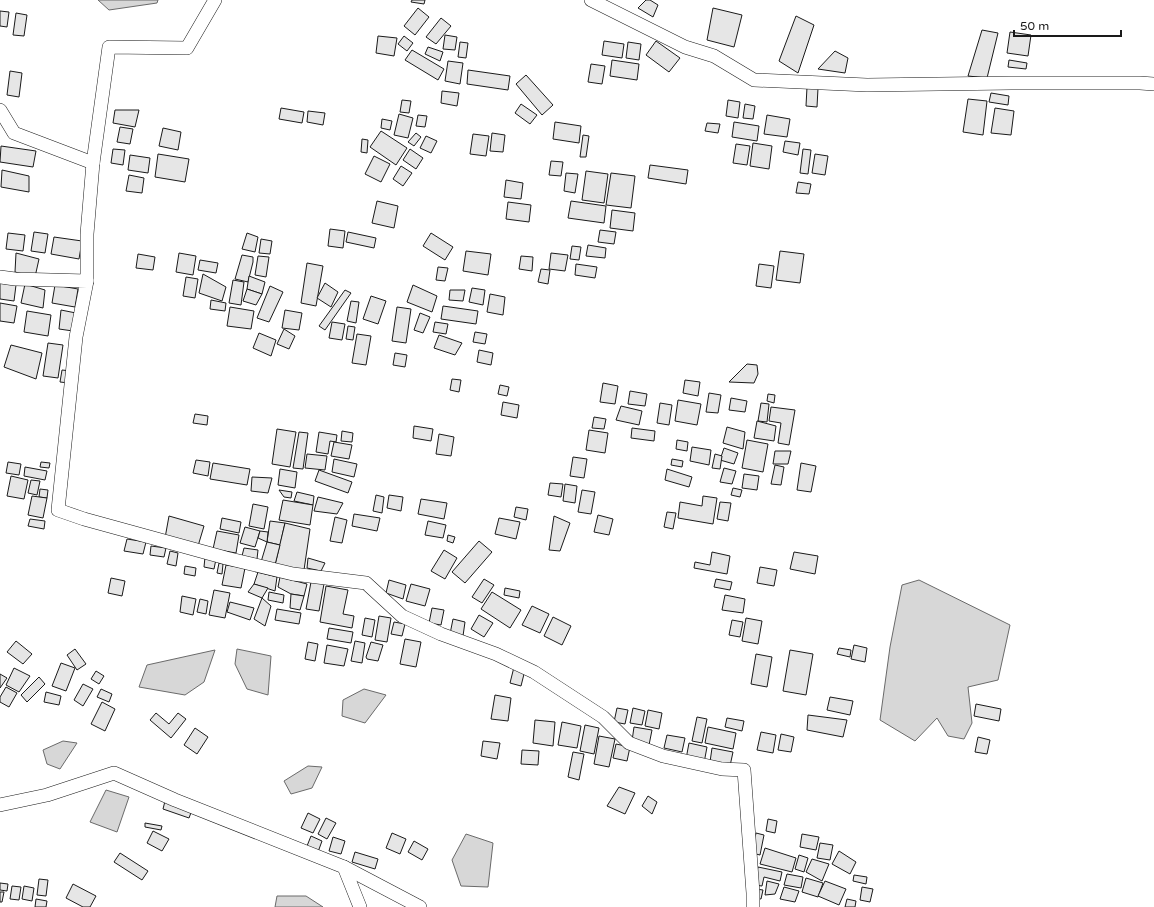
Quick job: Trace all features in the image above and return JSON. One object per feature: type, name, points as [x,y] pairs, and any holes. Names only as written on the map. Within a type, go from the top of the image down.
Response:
[{"type":"street","points":[[215,0],[187,48],[109,47],[93,163],[87,234],[87,281],[76,337],[58,510],[84,519],[226,558],[293,574],[366,583],[402,616],[441,634],[496,654],[534,672],[603,717],[629,743],[663,756],[722,769],[744,770],[753,907]]},
{"type":"street","points":[[591,0],[686,47],[714,56],[754,80],[867,85],[1011,83],[1154,84]]},
{"type":"street","points":[[0,110],[14,132],[93,163]]},
{"type":"street","points":[[0,277],[15,279],[87,281]]},
{"type":"street","points":[[0,805],[47,795],[114,773],[183,803],[344,867],[420,907]]},
{"type":"street","points":[[344,867],[360,907]]},
{"type":"shaded area","points":[[98,0],[158,0],[157,3],[109,10]]},
{"type":"shaded area","points":[[919,580],[1010,625],[998,680],[968,687],[972,723],[964,739],[948,736],[937,718],[915,741],[880,720],[890,647],[902,585]]},
{"type":"shaded area","points":[[237,649],[271,656],[268,695],[247,689],[235,664]]},
{"type":"shaded area","points":[[215,650],[204,682],[185,695],[139,687],[147,665]]},
{"type":"shaded area","points":[[364,689],[386,695],[365,723],[342,716],[343,700]]},
{"type":"shaded area","points":[[63,741],[77,743],[60,769],[47,764],[43,750]]},
{"type":"shaded area","points":[[308,766],[322,767],[312,788],[291,794],[284,781]]},
{"type":"shaded area","points":[[106,790],[129,797],[117,832],[90,822]]},
{"type":"shaded area","points":[[466,834],[493,843],[488,887],[461,886],[452,860]]},
{"type":"shaded area","points":[[277,896],[306,896],[323,907],[275,907]]},
{"type":"building","points":[[412,0],[425,0],[424,4],[411,2]]},
{"type":"building","points":[[646,0],[650,0],[658,5],[653,17],[638,8]]},
{"type":"building","points":[[418,8],[429,17],[415,35],[404,26]]},
{"type":"building","points":[[713,8],[742,15],[734,47],[707,40]]},
{"type":"building","points":[[0,11],[9,12],[7,27],[0,26]]},
{"type":"building","points":[[16,13],[27,15],[24,36],[13,35]]},
{"type":"building","points":[[796,16],[814,25],[798,73],[779,61]]},
{"type":"building","points":[[441,18],[451,26],[436,44],[426,37]]},
{"type":"building","points":[[982,30],[998,33],[987,78],[968,76]]},
{"type":"building","points":[[1010,32],[1031,35],[1028,56],[1007,53]]},
{"type":"building","points":[[445,35],[457,37],[455,50],[443,49]]},
{"type":"building","points":[[378,36],[397,38],[394,56],[376,53]]},
{"type":"building","points":[[404,36],[413,43],[407,51],[398,44]]},
{"type":"building","points":[[604,41],[624,44],[622,58],[602,55]]},
{"type":"building","points":[[656,41],[680,58],[669,72],[646,55]]},
{"type":"building","points":[[460,42],[468,43],[466,58],[458,57]]},
{"type":"building","points":[[628,42],[641,44],[639,60],[626,58]]},
{"type":"building","points":[[428,47],[443,52],[440,61],[425,54]]},
{"type":"building","points":[[412,50],[444,69],[438,80],[405,60]]},
{"type":"building","points":[[835,51],[848,58],[845,73],[818,69]]},
{"type":"building","points":[[612,60],[639,64],[637,80],[610,76]]},
{"type":"building","points":[[1009,60],[1027,63],[1026,69],[1008,67]]},
{"type":"building","points":[[448,61],[463,63],[460,84],[445,81]]},
{"type":"building","points":[[591,64],[605,66],[602,84],[588,82]]},
{"type":"building","points":[[468,70],[510,76],[508,90],[467,84]]},
{"type":"building","points":[[10,71],[22,73],[19,97],[7,95]]},
{"type":"building","points":[[526,75],[553,105],[542,115],[516,84]]},
{"type":"building","points":[[807,87],[818,88],[817,107],[806,106]]},
{"type":"building","points":[[442,91],[459,93],[457,106],[441,103]]},
{"type":"building","points":[[991,93],[1009,96],[1008,105],[989,102]]},
{"type":"building","points":[[968,99],[987,101],[983,135],[963,132]]},
{"type":"building","points":[[402,100],[411,101],[409,113],[400,112]]},
{"type":"building","points":[[728,100],[740,102],[738,118],[726,116]]},
{"type":"building","points":[[521,104],[537,115],[530,124],[515,113]]},
{"type":"building","points":[[745,104],[755,106],[753,119],[743,118]]},
{"type":"building","points":[[281,108],[304,112],[302,123],[279,119]]},
{"type":"building","points":[[995,108],[1014,111],[1011,135],[991,133]]},
{"type":"building","points":[[115,110],[139,110],[135,127],[113,123]]},
{"type":"building","points":[[308,111],[325,113],[323,125],[307,122]]},
{"type":"building","points":[[399,114],[413,118],[408,138],[394,135]]},
{"type":"building","points":[[418,115],[427,116],[425,127],[416,126]]},
{"type":"building","points":[[767,115],[790,119],[787,137],[764,134]]},
{"type":"building","points":[[382,119],[392,121],[390,130],[381,128]]},
{"type":"building","points":[[555,122],[581,126],[579,143],[553,139]]},
{"type":"building","points":[[734,122],[759,126],[757,141],[732,137]]},
{"type":"building","points":[[707,123],[720,124],[718,133],[705,131]]},
{"type":"building","points":[[120,127],[133,129],[130,144],[117,142]]},
{"type":"building","points":[[163,128],[181,132],[178,150],[159,146]]},
{"type":"building","points":[[381,131],[407,148],[396,165],[370,147]]},
{"type":"building","points":[[416,133],[421,137],[414,146],[408,142]]},
{"type":"building","points":[[492,133],[505,135],[503,152],[490,151]]},
{"type":"building","points":[[473,134],[489,136],[486,156],[470,154]]},
{"type":"building","points":[[583,135],[589,136],[586,157],[580,157]]},
{"type":"building","points":[[426,136],[437,141],[431,153],[420,148]]},
{"type":"building","points":[[362,139],[368,140],[367,153],[361,152]]},
{"type":"building","points":[[785,141],[800,143],[798,155],[783,152]]},
{"type":"building","points":[[753,143],[772,146],[769,169],[750,166]]},
{"type":"building","points":[[736,144],[750,146],[747,165],[733,163]]},
{"type":"building","points":[[1,146],[36,151],[33,167],[0,162]]},
{"type":"building","points":[[113,149],[125,150],[123,165],[111,163]]},
{"type":"building","points":[[410,149],[423,158],[416,169],[403,160]]},
{"type":"building","points":[[803,149],[811,150],[808,174],[800,173]]},
{"type":"building","points":[[158,154],[189,159],[185,182],[155,177]]},
{"type":"building","points":[[815,154],[828,156],[825,175],[812,173]]},
{"type":"building","points":[[130,155],[150,158],[148,173],[128,170]]},
{"type":"building","points":[[374,156],[390,164],[381,182],[365,174]]},
{"type":"building","points":[[551,161],[563,162],[561,176],[549,175]]},
{"type":"building","points":[[650,165],[688,170],[686,184],[648,178]]},
{"type":"building","points":[[401,166],[412,173],[403,186],[393,179]]},
{"type":"building","points":[[2,170],[29,176],[29,192],[1,187]]},
{"type":"building","points":[[586,171],[608,174],[604,203],[582,200]]},
{"type":"building","points":[[566,173],[578,174],[575,193],[564,191]]},
{"type":"building","points":[[611,173],[635,176],[631,208],[606,205]]},
{"type":"building","points":[[129,175],[144,178],[142,193],[126,191]]},
{"type":"building","points":[[506,180],[523,183],[521,199],[504,197]]},
{"type":"building","points":[[798,182],[811,184],[809,194],[796,193]]},
{"type":"building","points":[[377,201],[398,206],[394,228],[372,223]]},
{"type":"building","points":[[571,201],[606,206],[604,223],[568,218]]},
{"type":"building","points":[[508,202],[531,205],[529,222],[506,219]]},
{"type":"building","points":[[612,210],[635,213],[633,231],[610,228]]},
{"type":"building","points":[[330,229],[345,231],[343,248],[328,246]]},
{"type":"building","points":[[600,230],[616,232],[614,244],[598,242]]},
{"type":"building","points":[[34,232],[48,234],[45,253],[31,251]]},
{"type":"building","points":[[348,232],[376,238],[374,248],[346,242]]},
{"type":"building","points":[[8,233],[25,235],[23,251],[6,249]]},
{"type":"building","points":[[247,233],[258,237],[255,252],[242,249]]},
{"type":"building","points":[[431,233],[453,247],[445,260],[423,246]]},
{"type":"building","points":[[54,237],[82,241],[79,259],[51,254]]},
{"type":"building","points":[[261,239],[272,241],[270,254],[259,253]]},
{"type":"building","points":[[588,245],[606,248],[605,258],[586,256]]},
{"type":"building","points":[[572,246],[581,247],[579,260],[570,259]]},
{"type":"building","points":[[466,251],[491,254],[488,275],[463,271]]},
{"type":"building","points":[[780,251],[804,254],[800,283],[776,280]]},
{"type":"building","points":[[16,253],[39,259],[35,277],[15,272]]},
{"type":"building","points":[[179,253],[196,256],[193,275],[176,272]]},
{"type":"building","points":[[551,253],[568,255],[565,271],[549,269]]},
{"type":"building","points":[[138,254],[155,257],[153,270],[136,268]]},
{"type":"building","points":[[242,255],[253,257],[248,282],[235,279]]},
{"type":"building","points":[[258,256],[269,257],[266,277],[255,275]]},
{"type":"building","points":[[521,256],[533,257],[532,271],[519,269]]},
{"type":"building","points":[[200,260],[218,263],[216,273],[198,270]]},
{"type":"building","points":[[307,263],[323,266],[316,306],[301,303]]},
{"type":"building","points":[[576,264],[597,267],[595,278],[575,275]]},
{"type":"building","points":[[759,264],[774,266],[771,288],[756,286]]},
{"type":"building","points":[[438,267],[448,268],[445,281],[436,280]]},
{"type":"building","points":[[541,269],[550,270],[548,284],[538,282]]},
{"type":"building","points":[[203,274],[226,287],[222,301],[199,293]]},
{"type":"building","points":[[249,276],[265,282],[262,294],[247,289]]},
{"type":"building","points":[[186,277],[198,279],[195,298],[183,296]]},
{"type":"building","points":[[233,280],[244,282],[241,305],[229,303]]},
{"type":"building","points":[[0,283],[16,285],[14,301],[0,299]]},
{"type":"building","points":[[325,283],[338,292],[331,307],[317,298]]},
{"type":"building","points":[[25,284],[45,290],[43,308],[21,303]]},
{"type":"building","points":[[55,285],[78,289],[75,307],[52,303]]},
{"type":"building","points":[[413,285],[437,296],[432,312],[407,302]]},
{"type":"building","points":[[270,286],[283,292],[269,322],[257,318]]},
{"type":"building","points":[[472,288],[485,290],[483,305],[469,302]]},
{"type":"building","points":[[247,289],[262,294],[256,305],[243,301]]},
{"type":"building","points":[[345,290],[351,293],[325,330],[319,326]]},
{"type":"building","points":[[450,290],[465,290],[463,301],[449,300]]},
{"type":"building","points":[[490,294],[505,297],[503,315],[487,312]]},
{"type":"building","points":[[371,296],[386,301],[378,324],[363,319]]},
{"type":"building","points":[[211,300],[226,303],[225,311],[210,309]]},
{"type":"building","points":[[351,301],[359,302],[356,323],[347,321]]},
{"type":"building","points":[[0,303],[17,306],[14,323],[0,321]]},
{"type":"building","points":[[443,306],[478,311],[476,324],[441,319]]},
{"type":"building","points":[[230,307],[254,311],[251,329],[227,326]]},
{"type":"building","points":[[397,307],[411,309],[406,343],[392,341]]},
{"type":"building","points":[[61,310],[76,313],[73,331],[59,329]]},
{"type":"building","points":[[285,310],[302,313],[299,330],[282,328]]},
{"type":"building","points":[[27,311],[51,315],[48,336],[24,332]]},
{"type":"building","points":[[420,313],[430,317],[423,333],[414,330]]},
{"type":"building","points":[[332,322],[345,324],[342,340],[329,338]]},
{"type":"building","points":[[435,322],[448,324],[446,334],[433,332]]},
{"type":"building","points":[[348,326],[355,327],[353,340],[346,339]]},
{"type":"building","points":[[284,329],[295,336],[289,349],[277,344]]},
{"type":"building","points":[[475,332],[487,334],[485,344],[473,342]]},
{"type":"building","points":[[259,333],[276,340],[271,356],[253,348]]},
{"type":"building","points":[[357,334],[371,336],[366,365],[352,363]]},
{"type":"building","points":[[439,335],[462,343],[455,355],[434,348]]},
{"type":"building","points":[[48,343],[63,345],[58,378],[43,376]]},
{"type":"building","points":[[11,345],[42,353],[36,379],[4,367]]},
{"type":"building","points":[[479,350],[493,353],[491,365],[477,362]]},
{"type":"building","points":[[395,353],[407,355],[405,367],[393,365]]},
{"type":"building","points":[[747,364],[757,365],[758,374],[754,383],[729,382]]},
{"type":"building","points":[[62,370],[71,371],[69,383],[60,382]]},
{"type":"building","points":[[452,379],[461,380],[459,392],[450,390]]},
{"type":"building","points":[[685,380],[700,382],[698,396],[683,393]]},
{"type":"building","points":[[603,383],[618,386],[615,404],[600,402]]},
{"type":"building","points":[[500,385],[509,387],[507,396],[498,394]]},
{"type":"building","points":[[630,391],[647,394],[645,406],[628,404]]},
{"type":"building","points":[[709,393],[721,395],[718,413],[706,412]]},
{"type":"building","points":[[768,394],[775,395],[774,403],[767,401]]},
{"type":"building","points":[[731,398],[747,401],[745,412],[729,410]]},
{"type":"building","points":[[678,400],[701,404],[697,425],[675,421]]},
{"type":"building","points":[[503,402],[519,405],[517,418],[501,415]]},
{"type":"building","points":[[660,403],[672,405],[669,425],[657,423]]},
{"type":"building","points":[[761,403],[769,404],[767,422],[758,421]]},
{"type":"building","points":[[621,406],[642,411],[639,425],[616,420]]},
{"type":"building","points":[[771,407],[795,410],[789,445],[778,443],[781,423],[769,421]]},
{"type":"building","points":[[195,414],[208,416],[207,425],[193,423]]},
{"type":"building","points":[[594,417],[606,419],[604,429],[592,428]]},
{"type":"building","points":[[757,421],[776,426],[774,441],[754,438]]},
{"type":"building","points":[[414,426],[433,429],[431,441],[413,438]]},
{"type":"building","points":[[727,427],[745,432],[743,449],[723,443]]},
{"type":"building","points":[[632,428],[655,431],[654,441],[631,438]]},
{"type":"building","points":[[277,429],[296,432],[290,467],[272,464]]},
{"type":"building","points":[[589,430],[608,433],[605,453],[586,450]]},
{"type":"building","points":[[342,431],[353,433],[352,442],[341,441]]},
{"type":"building","points":[[299,432],[308,433],[303,469],[293,468]]},
{"type":"building","points":[[319,432],[337,435],[336,442],[330,441],[328,454],[316,452]]},
{"type":"building","points":[[439,434],[454,437],[451,456],[436,454]]},
{"type":"building","points":[[677,440],[688,442],[687,451],[676,449]]},
{"type":"building","points":[[747,440],[768,444],[763,472],[742,468]]},
{"type":"building","points":[[334,442],[352,445],[349,459],[331,456]]},
{"type":"building","points":[[692,447],[711,450],[709,465],[690,461]]},
{"type":"building","points":[[724,448],[738,453],[734,464],[720,460]]},
{"type":"building","points":[[775,451],[791,451],[788,464],[773,464]]},
{"type":"building","points":[[307,454],[327,456],[325,470],[305,468]]},
{"type":"building","points":[[715,454],[722,456],[720,469],[712,468]]},
{"type":"building","points":[[573,457],[587,459],[584,478],[570,476]]},
{"type":"building","points":[[334,459],[357,464],[354,477],[332,472]]},
{"type":"building","points":[[672,459],[683,461],[682,467],[671,465]]},
{"type":"building","points":[[196,460],[210,462],[208,476],[193,473]]},
{"type":"building","points":[[8,462],[21,464],[19,475],[6,473]]},
{"type":"building","points":[[41,462],[50,463],[49,468],[40,467]]},
{"type":"building","points":[[213,463],[250,469],[247,485],[210,479]]},
{"type":"building","points":[[801,463],[816,466],[811,492],[797,490]]},
{"type":"building","points":[[775,465],[784,467],[781,485],[771,484]]},
{"type":"building","points":[[25,467],[47,471],[45,480],[24,476]]},
{"type":"building","points":[[724,468],[736,471],[732,484],[720,482]]},
{"type":"building","points":[[280,469],[297,472],[295,488],[278,485]]},
{"type":"building","points":[[667,469],[692,477],[689,487],[665,480]]},
{"type":"building","points":[[319,470],[352,482],[348,493],[315,481]]},
{"type":"building","points":[[744,474],[759,476],[757,490],[742,488]]},
{"type":"building","points":[[11,476],[28,480],[24,499],[7,496]]},
{"type":"building","points":[[252,477],[272,478],[268,493],[251,491]]},
{"type":"building","points":[[31,480],[40,481],[37,495],[28,493]]},
{"type":"building","points":[[550,483],[563,484],[561,497],[548,495]]},
{"type":"building","points":[[565,484],[577,486],[575,503],[563,501]]},
{"type":"building","points":[[733,488],[742,490],[740,497],[731,495]]},
{"type":"building","points":[[40,489],[48,490],[47,498],[39,497]]},
{"type":"building","points":[[279,490],[292,492],[291,498],[284,497]]},
{"type":"building","points":[[582,490],[595,492],[591,514],[578,512]]},
{"type":"building","points":[[297,492],[314,496],[313,505],[294,501]]},
{"type":"building","points":[[376,495],[384,497],[382,513],[373,511]]},
{"type":"building","points":[[389,495],[403,497],[401,511],[387,508]]},
{"type":"building","points":[[32,496],[47,498],[43,518],[28,515]]},
{"type":"building","points":[[703,496],[717,498],[713,524],[678,518],[680,502],[702,506]]},
{"type":"building","points":[[318,497],[343,503],[337,514],[314,511]]},
{"type":"building","points":[[421,499],[447,503],[444,519],[418,514]]},
{"type":"building","points":[[283,500],[313,505],[310,525],[279,520]]},
{"type":"building","points":[[720,502],[731,503],[728,521],[717,519]]},
{"type":"building","points":[[253,504],[268,507],[264,529],[249,526]]},
{"type":"building","points":[[516,507],[528,509],[526,520],[514,517]]},
{"type":"building","points":[[667,512],[676,513],[673,529],[664,527]]},
{"type":"building","points":[[354,514],[380,518],[377,531],[352,526]]},
{"type":"building","points":[[598,515],[613,519],[609,535],[594,532]]},
{"type":"building","points":[[169,516],[204,526],[198,546],[165,538]]},
{"type":"building","points":[[554,516],[570,523],[560,551],[549,550]]},
{"type":"building","points":[[335,517],[347,520],[342,543],[330,541]]},
{"type":"building","points":[[222,518],[241,522],[239,533],[220,529]]},
{"type":"building","points":[[499,518],[520,522],[516,539],[495,534]]},
{"type":"building","points":[[30,519],[45,521],[44,529],[28,526]]},
{"type":"building","points":[[270,521],[285,523],[280,545],[267,542]]},
{"type":"building","points":[[428,521],[446,525],[443,538],[425,535]]},
{"type":"building","points":[[285,523],[310,529],[304,570],[275,565]]},
{"type":"building","points":[[245,527],[260,531],[255,547],[240,543]]},
{"type":"building","points":[[217,531],[239,535],[236,553],[213,549]]},
{"type":"building","points":[[260,531],[268,532],[267,542],[258,538]]},
{"type":"building","points":[[448,535],[455,537],[453,543],[447,541]]},
{"type":"building","points":[[127,539],[146,542],[143,554],[124,551]]},
{"type":"building","points":[[479,541],[492,552],[465,583],[452,572]]},
{"type":"building","points":[[267,542],[280,545],[275,565],[261,562]]},
{"type":"building","points":[[151,546],[166,548],[164,557],[150,555]]},
{"type":"building","points":[[244,548],[258,550],[257,559],[242,556]]},
{"type":"building","points":[[444,550],[457,558],[445,579],[431,571]]},
{"type":"building","points":[[170,551],[178,553],[176,566],[167,564]]},
{"type":"building","points":[[712,552],[730,556],[727,574],[694,568],[695,562],[710,565]]},
{"type":"building","points":[[794,552],[818,556],[815,574],[790,569]]},
{"type":"building","points":[[205,557],[216,559],[214,569],[204,567]]},
{"type":"building","points":[[308,558],[325,563],[321,571],[307,568]]},
{"type":"building","points":[[219,563],[223,564],[222,574],[217,573]]},
{"type":"building","points":[[226,565],[245,568],[241,588],[222,585]]},
{"type":"building","points":[[185,566],[196,568],[195,576],[184,574]]},
{"type":"building","points":[[760,567],[777,570],[774,586],[757,583]]},
{"type":"building","points":[[258,572],[277,577],[275,591],[254,584]]},
{"type":"building","points":[[280,577],[307,584],[304,596],[291,594],[278,587]]},
{"type":"building","points":[[111,578],[125,581],[122,596],[108,593]]},
{"type":"building","points":[[484,579],[494,585],[482,603],[472,597]]},
{"type":"building","points":[[716,579],[732,582],[730,590],[714,587]]},
{"type":"building","points":[[389,580],[406,585],[403,599],[386,593]]},
{"type":"building","points":[[311,582],[324,584],[319,611],[306,609]]},
{"type":"building","points":[[254,584],[268,588],[262,598],[248,592]]},
{"type":"building","points":[[411,584],[430,589],[425,606],[406,601]]},
{"type":"building","points":[[326,586],[348,590],[343,614],[354,616],[352,628],[320,622]]},
{"type":"building","points":[[505,588],[520,591],[519,598],[504,595]]},
{"type":"building","points":[[214,590],[230,593],[225,618],[209,615]]},
{"type":"building","points":[[269,592],[284,595],[283,603],[268,600]]},
{"type":"building","points":[[492,592],[521,610],[510,628],[481,609]]},
{"type":"building","points":[[291,594],[304,596],[300,610],[290,608]]},
{"type":"building","points":[[725,595],[745,599],[743,613],[722,610]]},
{"type":"building","points":[[182,596],[196,599],[193,615],[180,612]]},
{"type":"building","points":[[262,598],[271,606],[265,626],[254,619]]},
{"type":"building","points":[[200,599],[208,601],[206,614],[197,612]]},
{"type":"building","points":[[230,602],[254,608],[250,620],[227,612]]},
{"type":"building","points":[[532,606],[549,614],[540,633],[522,625]]},
{"type":"building","points":[[432,608],[444,610],[441,625],[429,623]]},
{"type":"building","points":[[277,609],[301,613],[299,624],[275,620]]},
{"type":"building","points":[[479,615],[493,623],[484,637],[471,629]]},
{"type":"building","points":[[379,616],[391,618],[387,642],[375,640]]},
{"type":"building","points":[[553,617],[571,626],[562,645],[544,636]]},
{"type":"building","points":[[365,618],[375,620],[372,637],[362,635]]},
{"type":"building","points":[[746,618],[762,621],[758,644],[742,641]]},
{"type":"building","points":[[453,619],[465,622],[463,636],[450,634]]},
{"type":"building","points":[[732,620],[743,622],[740,637],[729,635]]},
{"type":"building","points":[[394,622],[405,624],[402,636],[391,634]]},
{"type":"building","points":[[329,628],[353,632],[351,643],[327,639]]},
{"type":"building","points":[[405,639],[421,642],[416,667],[400,664]]},
{"type":"building","points":[[16,641],[32,654],[23,664],[7,652]]},
{"type":"building","points":[[355,641],[365,643],[362,663],[351,661]]},
{"type":"building","points":[[308,642],[318,644],[315,661],[305,659]]},
{"type":"building","points":[[371,642],[383,645],[378,661],[367,659],[366,657]]},
{"type":"building","points":[[327,645],[348,649],[344,666],[324,663]]},
{"type":"building","points":[[854,645],[867,648],[865,662],[851,659]]},
{"type":"building","points":[[839,648],[851,650],[850,657],[837,654]]},
{"type":"building","points":[[75,649],[86,664],[77,670],[67,655]]},
{"type":"building","points":[[790,650],[813,654],[806,695],[783,691]]},
{"type":"building","points":[[756,654],[772,657],[767,687],[751,684]]},
{"type":"building","points":[[61,663],[75,668],[66,691],[52,686]]},
{"type":"building","points":[[514,667],[525,670],[521,686],[510,683]]},
{"type":"building","points":[[14,668],[30,676],[19,692],[6,685]]},
{"type":"building","points":[[96,671],[104,676],[99,684],[91,679]]},
{"type":"building","points":[[0,674],[7,678],[0,688]]},
{"type":"building","points":[[39,677],[45,684],[27,702],[21,695]]},
{"type":"building","points":[[83,684],[93,689],[83,706],[74,700]]},
{"type":"building","points":[[6,687],[17,693],[9,707],[0,702],[0,697]]},
{"type":"building","points":[[101,689],[112,694],[109,702],[97,697]]},
{"type":"building","points":[[46,692],[61,696],[59,705],[44,702]]},
{"type":"building","points":[[495,695],[511,698],[508,721],[491,719]]},
{"type":"building","points":[[830,697],[853,701],[850,715],[827,710]]},
{"type":"building","points":[[102,702],[115,709],[105,731],[91,724]]},
{"type":"building","points":[[976,704],[1001,709],[999,721],[974,716]]},
{"type":"building","points":[[617,708],[628,710],[625,724],[614,722]]},
{"type":"building","points":[[633,708],[645,711],[642,725],[630,723]]},
{"type":"building","points":[[648,710],[662,713],[659,729],[645,726]]},
{"type":"building","points":[[156,713],[169,724],[178,713],[186,719],[171,738],[150,720]]},
{"type":"building","points":[[808,715],[847,720],[843,737],[807,730]]},
{"type":"building","points":[[697,717],[707,719],[702,743],[692,741]]},
{"type":"building","points":[[727,718],[744,721],[742,731],[725,727]]},
{"type":"building","points":[[535,720],[555,722],[553,746],[533,743]]},
{"type":"building","points":[[562,722],[581,726],[577,748],[558,745]]},
{"type":"building","points":[[585,725],[599,728],[594,754],[580,751]]},
{"type":"building","points":[[634,727],[652,730],[649,745],[632,741]]},
{"type":"building","points":[[708,727],[736,733],[733,749],[705,743]]},
{"type":"building","points":[[195,728],[208,737],[197,754],[184,745]]},
{"type":"building","points":[[761,732],[776,735],[773,753],[757,750]]},
{"type":"building","points":[[781,734],[794,737],[791,752],[778,750]]},
{"type":"building","points":[[667,735],[685,738],[682,752],[664,748]]},
{"type":"building","points":[[599,736],[615,739],[609,767],[594,764]]},
{"type":"building","points":[[978,737],[990,740],[987,754],[975,752]]},
{"type":"building","points":[[483,741],[500,743],[497,759],[481,756]]},
{"type":"building","points":[[689,743],[707,747],[704,763],[686,759]]},
{"type":"building","points":[[616,744],[630,747],[627,761],[613,758]]},
{"type":"building","points":[[712,748],[733,752],[730,766],[710,762]]},
{"type":"building","points":[[522,750],[539,751],[538,765],[521,764]]},
{"type":"building","points":[[573,752],[584,754],[579,780],[568,777]]},
{"type":"building","points":[[619,787],[635,793],[625,814],[607,806]]},
{"type":"building","points":[[648,796],[657,802],[652,814],[642,806]]},
{"type":"building","points":[[165,801],[192,810],[189,818],[163,809]]},
{"type":"building","points":[[308,813],[320,819],[313,833],[301,828]]},
{"type":"building","points":[[326,818],[336,823],[327,839],[318,834]]},
{"type":"building","points":[[768,819],[777,821],[775,833],[766,831]]},
{"type":"building","points":[[145,823],[162,826],[161,830],[145,827]]},
{"type":"building","points":[[153,831],[169,839],[162,851],[147,843]]},
{"type":"building","points":[[392,833],[406,839],[400,854],[386,848]]},
{"type":"building","points":[[756,833],[764,835],[760,855],[752,853]]},
{"type":"building","points":[[802,834],[819,837],[816,850],[800,847]]},
{"type":"building","points":[[311,836],[322,841],[318,852],[307,846]]},
{"type":"building","points":[[333,837],[345,841],[341,854],[329,851]]},
{"type":"building","points":[[414,841],[428,849],[422,860],[408,852]]},
{"type":"building","points":[[820,843],[833,845],[830,860],[817,858]]},
{"type":"building","points":[[765,848],[796,858],[792,872],[760,864]]},
{"type":"building","points":[[839,851],[856,862],[850,874],[832,864]]},
{"type":"building","points":[[355,852],[378,859],[375,869],[352,862]]},
{"type":"building","points":[[120,853],[148,871],[142,880],[114,862]]},
{"type":"building","points":[[799,855],[808,858],[804,872],[795,869]]},
{"type":"building","points":[[812,859],[829,864],[822,881],[806,872]]},
{"type":"building","points":[[758,867],[782,872],[780,881],[764,877],[762,886],[754,885]]},
{"type":"building","points":[[787,874],[803,877],[801,888],[784,885]]},
{"type":"building","points":[[854,875],[867,877],[866,884],[853,881]]},
{"type":"building","points":[[806,878],[823,883],[818,897],[802,892]]},
{"type":"building","points":[[39,879],[48,880],[46,896],[37,895]]},
{"type":"building","points":[[767,881],[779,884],[775,894],[765,895]]},
{"type":"building","points":[[825,881],[846,889],[839,905],[818,896]]},
{"type":"building","points":[[0,883],[8,884],[7,891],[0,890]]},
{"type":"building","points":[[73,884],[96,896],[90,907],[83,907],[66,898]]},
{"type":"building","points":[[12,886],[21,887],[19,900],[10,899]]},
{"type":"building","points":[[24,886],[34,888],[32,901],[22,899]]},
{"type":"building","points":[[784,887],[799,891],[795,902],[780,899]]},
{"type":"building","points":[[862,887],[873,889],[870,902],[860,900]]},
{"type":"building","points":[[756,889],[763,890],[761,899],[754,898]]},
{"type":"building","points":[[0,892],[4,892],[2,902],[0,902]]},
{"type":"building","points":[[36,899],[47,901],[46,907],[35,907]]},
{"type":"building","points":[[847,899],[856,901],[855,907],[845,907]]}]
